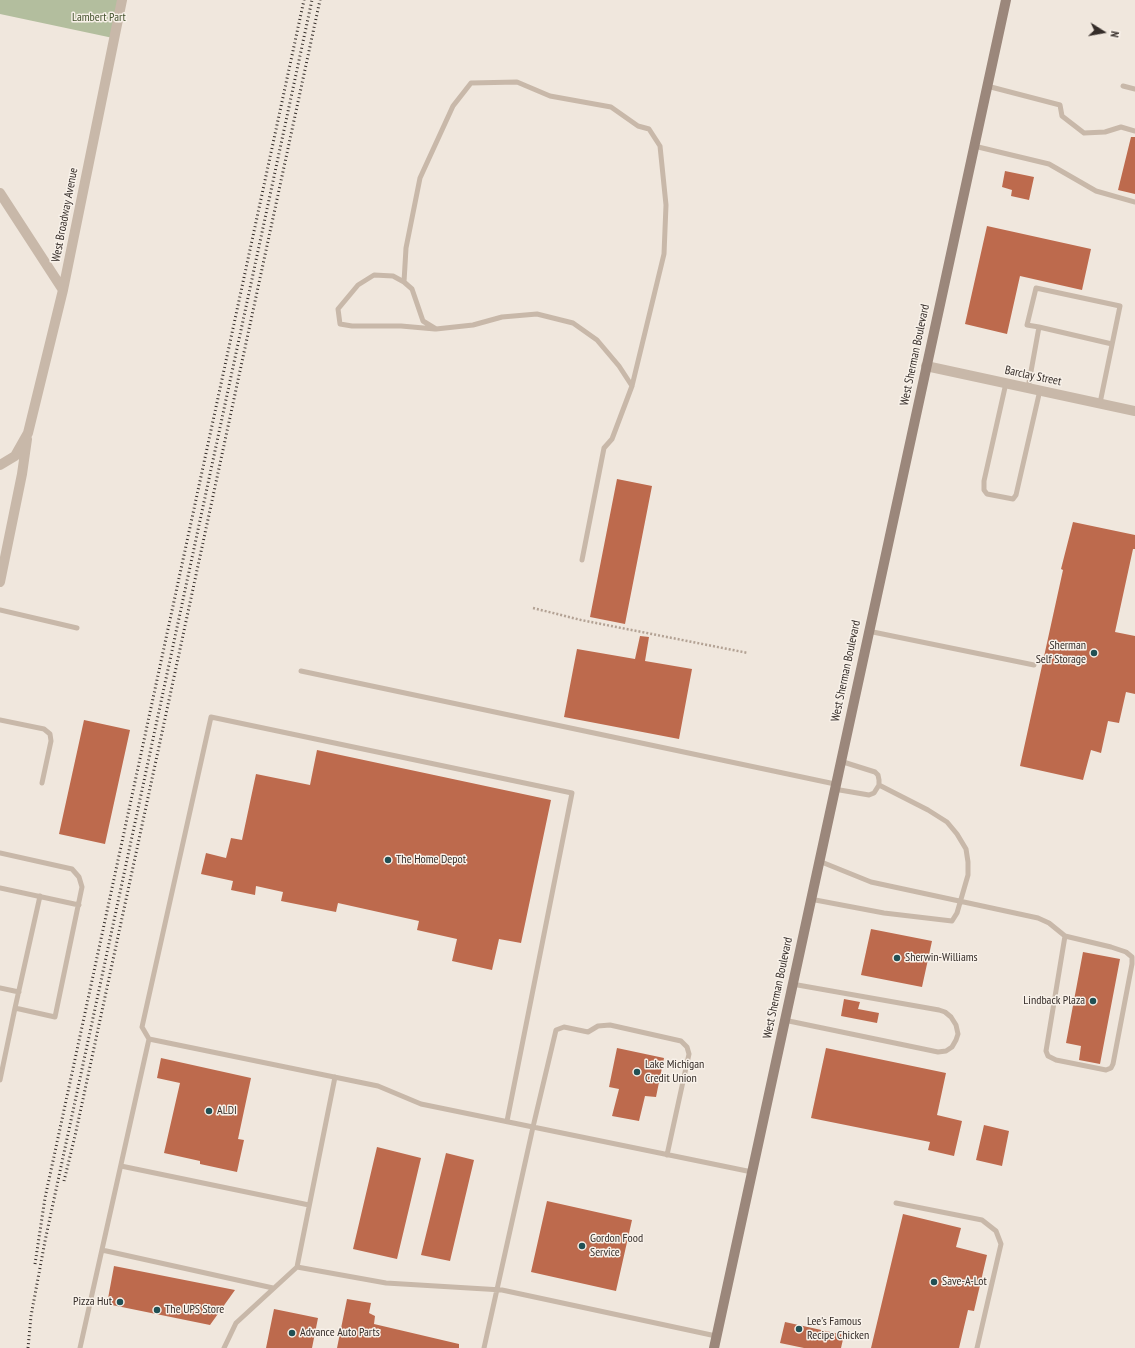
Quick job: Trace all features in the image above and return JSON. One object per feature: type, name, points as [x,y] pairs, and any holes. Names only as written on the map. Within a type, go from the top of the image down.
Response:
[{"type":"main road","name":"West Sherman Boulevard","points":[[714,1348],[868,631],[1006,0]]},
{"type":"street","name":"West Broadway Avenue","points":[[0,582],[22,474],[28,433],[63,290],[122,0]]},
{"type":"street","points":[[0,193],[63,290]]},
{"type":"street","name":"Barclay Street","points":[[926,366],[1135,411]]},
{"type":"street","name":"West Broadway Avenue","points":[[0,465],[15,456],[28,433]]},
{"type":"lane","points":[[404,282],[406,248],[420,178],[453,106],[471,83],[517,82],[550,96],[611,107],[638,126],[650,129],[660,146],[666,205],[664,254],[632,386],[612,439],[604,448],[582,560]]},
{"type":"lane","points":[[987,86],[1060,104],[1062,116],[1084,133],[1105,132],[1121,127],[1135,130]]},
{"type":"lane","points":[[1123,86],[1135,89]]},
{"type":"lane","points":[[974,146],[1049,164],[1096,191],[1135,202]]},
{"type":"lane","points":[[436,329],[423,321],[412,289],[404,282],[393,276],[374,275],[358,285],[338,309],[340,324],[352,326],[400,326],[436,329],[473,325],[502,317],[537,314],[573,323],[597,340],[632,386]]},
{"type":"lane","points":[[1100,403],[1120,306],[1036,288],[1027,325],[1112,344]]},
{"type":"lane","points":[[1028,388],[1040,327]]},
{"type":"lane","points":[[1006,383],[984,481],[984,490],[987,494],[1013,499],[1016,495],[1040,390]]},
{"type":"lane","points":[[0,610],[77,628]]},
{"type":"lane","points":[[868,631],[1034,665]]},
{"type":"lane","points":[[301,671],[869,795],[874,793],[880,780],[875,772],[840,761]]},
{"type":"lane","points":[[80,1348],[149,1039],[142,1027],[211,717],[572,793],[507,1122]]},
{"type":"lane","points":[[0,720],[44,729],[50,734],[51,741],[42,782]]},
{"type":"lane","points":[[810,899],[884,913],[952,921],[957,913],[968,875],[966,849],[958,834],[947,822],[928,810],[879,785]]},
{"type":"lane","points":[[0,854],[72,869],[76,872],[81,882],[82,893],[55,1017],[15,1008]]},
{"type":"lane","points":[[819,861],[870,882],[1038,918],[1049,923],[1065,936],[1126,952],[1132,957],[1132,964],[1113,1064],[1111,1068],[1106,1070],[1056,1060],[1048,1056],[1046,1051],[1065,936]]},
{"type":"lane","points":[[0,888],[79,905]]},
{"type":"lane","points":[[0,1080],[40,896]]},
{"type":"lane","points":[[784,1020],[938,1052],[946,1051],[952,1047],[958,1034],[956,1025],[946,1012],[792,984]]},
{"type":"lane","points":[[0,988],[19,992]]},
{"type":"lane","points":[[484,1348],[556,1030],[564,1027],[588,1032],[598,1026],[610,1025],[681,1041],[687,1047],[689,1054],[667,1154]]},
{"type":"lane","points":[[149,1039],[378,1086],[421,1104],[752,1172]]},
{"type":"lane","points":[[224,1348],[236,1323],[297,1267],[335,1077]]},
{"type":"lane","points":[[121,1166],[309,1205]]},
{"type":"lane","points":[[896,1203],[982,1220],[996,1231],[1000,1244],[977,1348]]},
{"type":"lane","points":[[102,1250],[273,1288]]},
{"type":"lane","points":[[297,1267],[386,1283],[497,1289],[716,1336]]},
{"type":"path","points":[[533,608],[581,620],[748,654]]},
{"type":"green space","name":"Lambert Part","points":[[0,0],[122,0],[113,38],[0,14]]},
{"type":"building","points":[[1131,137],[1135,137],[1135,194],[1118,190]]},
{"type":"building","points":[[1005,171],[1034,177],[1029,200],[1011,196],[1012,190],[1002,187]]},
{"type":"building","points":[[987,226],[1091,249],[1082,290],[1020,276],[1007,334],[965,324]]},
{"type":"building","points":[[617,479],[652,486],[625,624],[590,617]]},
{"type":"building","points":[[1073,522],[1135,535],[1135,549],[1133,549],[1115,632],[1135,636],[1135,694],[1126,692],[1119,723],[1108,721],[1101,753],[1091,750],[1083,780],[1020,766],[1063,570],[1061,569]]},
{"type":"building","points":[[640,636],[649,637],[645,661],[692,669],[679,739],[564,717],[577,649],[635,659]]},
{"type":"building","points":[[84,720],[130,730],[105,844],[59,834]]},
{"type":"building","name":"The Home Depot","points":[[317,750],[551,800],[521,943],[499,939],[492,970],[452,961],[457,939],[417,930],[419,921],[338,903],[336,912],[281,901],[283,892],[256,886],[255,895],[231,890],[233,881],[201,874],[206,853],[226,858],[231,838],[242,840],[256,774],[310,785]]},
{"type":"building","name":"Sherwin-Williams","points":[[871,929],[932,941],[922,987],[861,975]]},
{"type":"building","name":"Lindback Plaza","points":[[1083,952],[1120,959],[1100,1064],[1079,1060],[1081,1046],[1066,1043]]},
{"type":"building","points":[[844,999],[860,1002],[858,1009],[879,1013],[877,1023],[841,1016]]},
{"type":"building","name":"Lake Michigan Credit Union","points":[[617,1048],[664,1058],[656,1097],[645,1096],[639,1121],[612,1116],[619,1089],[609,1087]]},
{"type":"building","points":[[826,1048],[946,1073],[937,1115],[962,1121],[954,1156],[928,1150],[930,1142],[811,1118]]},
{"type":"building","name":"ALDI","points":[[161,1058],[251,1078],[238,1139],[244,1140],[237,1172],[200,1164],[200,1161],[164,1153],[180,1083],[157,1078]]},
{"type":"building","points":[[984,1125],[1009,1131],[1002,1166],[976,1160]]},
{"type":"building","points":[[377,1147],[421,1158],[397,1259],[353,1249]]},
{"type":"building","points":[[446,1153],[474,1160],[450,1261],[421,1255]]},
{"type":"building","name":"Gordon Food Service","points":[[547,1201],[632,1220],[616,1291],[531,1272]]},
{"type":"building","name":"Save-A-Lot","points":[[903,1214],[961,1228],[956,1247],[987,1255],[974,1311],[968,1310],[959,1348],[871,1348]]},
{"type":"building","points":[[114,1266],[235,1290],[210,1325],[107,1304]]},
{"type":"building","points":[[347,1299],[371,1303],[369,1313],[375,1316],[374,1324],[459,1344],[459,1348],[337,1348]]},
{"type":"building","name":"Advance Auto Parts","points":[[274,1309],[318,1318],[312,1348],[266,1348]]},
{"type":"building","name":"Lee's Famous Recipe Chicken","points":[[785,1322],[844,1335],[841,1348],[804,1348],[780,1343]]},
{"type":"railway","points":[[35,1264],[45,1198],[304,0]]},
{"type":"railway","points":[[28,1348],[31,1316],[45,1241],[312,0]]},
{"type":"railway","points":[[64,1181],[75,1136],[320,0]]},
{"type":"place","name":"Sherman Self Storage","points":[[1094,653]]},
{"type":"place","name":"The Home Depot","points":[[388,860]]},
{"type":"place","name":"Sherwin-Williams","points":[[897,958]]},
{"type":"place","name":"Lindback Plaza","points":[[1093,1001]]},
{"type":"place","name":"Lake Michigan Credit Union","points":[[637,1072]]},
{"type":"place","name":"ALDI","points":[[209,1111]]},
{"type":"place","name":"Gordon Food Service","points":[[582,1246]]},
{"type":"place","name":"Save-A-Lot","points":[[934,1282]]},
{"type":"place","name":"Pizza Hut","points":[[120,1302]]},
{"type":"place","name":"The UPS Store","points":[[157,1310]]},
{"type":"place","name":"Lee's Famous Recipe Chicken","points":[[799,1329]]},
{"type":"place","name":"Advance Auto Parts","points":[[292,1333]]}]
